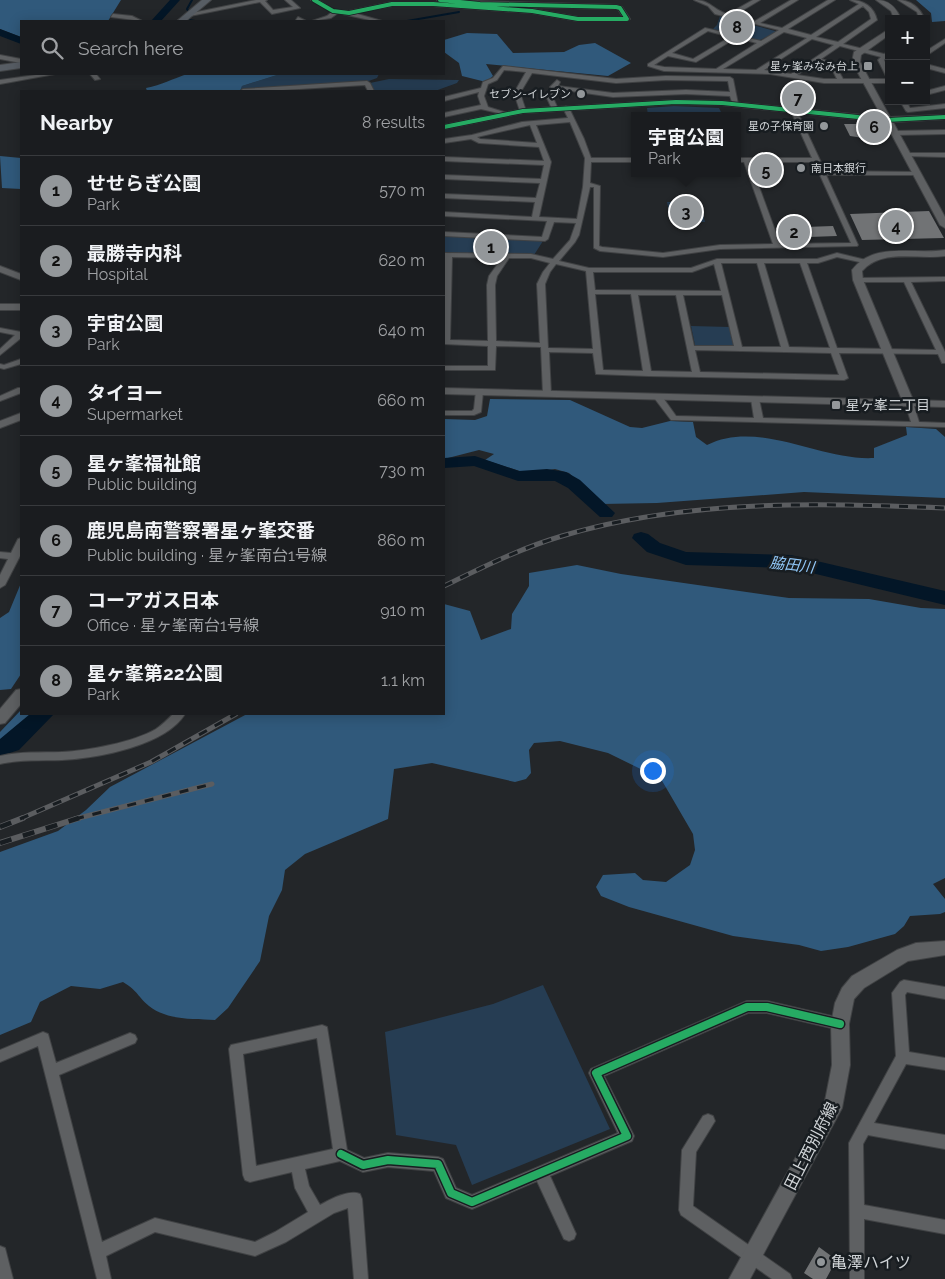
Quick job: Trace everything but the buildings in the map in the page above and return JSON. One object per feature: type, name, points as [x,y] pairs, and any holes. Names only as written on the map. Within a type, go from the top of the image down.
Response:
[{"type":"main road","points":[[182,20],[207,0]]},
{"type":"main road","points":[[0,68],[20,63]]},
{"type":"street","points":[[190,14],[262,0],[272,12]]},
{"type":"street","points":[[272,12],[297,8],[288,0]]},
{"type":"street","points":[[314,0],[336,12],[348,13],[392,4],[424,4],[532,12],[578,18],[627,19],[620,8],[616,7],[471,4],[440,0]]},
{"type":"street","points":[[378,0],[393,0]]},
{"type":"street","points":[[697,0],[712,4],[717,13],[885,55]]},
{"type":"street","points":[[729,16],[757,0]]},
{"type":"street","points":[[756,23],[795,0]]},
{"type":"street","points":[[717,71],[832,0]]},
{"type":"street","points":[[792,76],[874,20],[873,12],[863,4],[853,0]]},
{"type":"street","points":[[879,0],[894,10],[896,15]]},
{"type":"street","points":[[901,0],[918,11],[920,15]]},
{"type":"street","points":[[757,72],[863,4]]},
{"type":"street","points":[[532,12],[536,6]]},
{"type":"street","points":[[268,19],[272,12]]},
{"type":"street","points":[[318,20],[329,17],[336,12]]},
{"type":"street","points":[[348,13],[354,16],[378,20]]},
{"type":"street","points":[[113,16],[137,20]]},
{"type":"street","points":[[762,43],[707,28],[650,65],[664,69],[757,72],[824,81],[885,81]]},
{"type":"street","points":[[885,34],[857,54],[856,62],[945,225]]},
{"type":"street","points":[[668,54],[694,61],[735,36]]},
{"type":"street","points":[[930,51],[945,40]]},
{"type":"street","points":[[885,56],[880,60],[885,69]]},
{"type":"street","points":[[0,57],[20,63]]},
{"type":"street","points":[[817,59],[832,64],[841,81]]},
{"type":"street","points":[[485,108],[481,96],[482,89],[485,83],[495,79],[503,68],[616,81],[666,78],[730,79],[735,104]]},
{"type":"street","points":[[930,68],[945,71]]},
{"type":"street","points":[[522,111],[517,93],[530,71]]},
{"type":"street","points":[[555,109],[550,98],[553,87],[562,74]]},
{"type":"street","points":[[0,82],[46,75]]},
{"type":"street","points":[[616,81],[611,89],[619,105]]},
{"type":"street","points":[[258,90],[367,83],[370,90]]},
{"type":"street","points":[[346,84],[349,90]]},
{"type":"street","points":[[553,87],[613,95],[686,92],[733,94]]},
{"type":"street","points":[[930,92],[945,88]]},
{"type":"street","points":[[445,98],[482,89]]},
{"type":"street","points":[[445,127],[522,111],[692,102],[735,104],[887,120],[945,117]]},
{"type":"street","points":[[905,105],[908,110],[945,106]]},
{"type":"street","points":[[445,115],[475,108],[485,108],[505,114]]},
{"type":"street","points":[[547,394],[541,284],[545,272],[574,239],[580,221],[589,160],[566,108]]},
{"type":"street","points":[[586,184],[597,186],[596,247],[600,249],[663,255],[720,246],[855,245],[794,111]]},
{"type":"street","points":[[445,141],[532,123],[572,120]]},
{"type":"street","points":[[532,123],[548,163],[535,218]]},
{"type":"street","points":[[895,133],[945,132]]},
{"type":"street","points":[[472,136],[479,141],[542,145]]},
{"type":"street","points":[[907,155],[945,155]]},
{"type":"street","points":[[445,159],[548,163]]},
{"type":"street","points":[[589,160],[631,160]]},
{"type":"street","points":[[741,160],[816,160]]},
{"type":"street","points":[[746,160],[777,246]]},
{"type":"street","points":[[822,173],[916,172]]},
{"type":"street","points":[[445,177],[544,181]]},
{"type":"street","points":[[445,196],[539,200]]},
{"type":"street","points":[[445,214],[580,221]]},
{"type":"street","points":[[445,234],[545,239],[552,219]]},
{"type":"street","points":[[597,351],[492,343],[445,342],[446,255],[530,256],[590,270],[692,270],[717,261],[822,261],[831,256],[842,255],[864,261],[884,255],[945,253]]},
{"type":"street","points":[[445,368],[492,368],[493,276],[506,255]]},
{"type":"street","points":[[717,261],[739,349]]},
{"type":"street","points":[[760,261],[786,350]]},
{"type":"street","points":[[590,270],[598,372],[844,378],[803,261]]},
{"type":"street","points":[[864,261],[857,270],[858,280],[916,424]]},
{"type":"street","points":[[0,269],[20,277]]},
{"type":"street","points":[[858,280],[945,280]]},
{"type":"street","points":[[907,280],[945,361]]},
{"type":"street","points":[[592,292],[725,293]]},
{"type":"street","points":[[634,292],[648,374]]},
{"type":"street","points":[[679,293],[697,375]]},
{"type":"street","points":[[0,307],[20,306]]},
{"type":"street","points":[[0,330],[20,334]]},
{"type":"street","points":[[0,353],[20,335]]},
{"type":"street","points":[[691,348],[941,352]]},
{"type":"street","points":[[0,366],[4,367],[20,361]]},
{"type":"street","points":[[0,399],[20,390]]},
{"type":"street","points":[[445,392],[945,404]]},
{"type":"street","points":[[445,413],[474,414],[478,410],[479,392]]},
{"type":"street","points":[[658,397],[674,418],[945,425]]},
{"type":"street","points":[[756,399],[759,421]]},
{"type":"street","points":[[0,425],[20,416]]},
{"type":"street","points":[[0,585],[20,544]]},
{"type":"street","points":[[0,555],[15,556]]},
{"type":"street","points":[[0,719],[5,707],[20,695]]},
{"type":"street","points":[[0,760],[21,754],[62,756],[98,750],[155,734],[166,728],[179,715]]},
{"type":"street","name":"田上西別府線","points":[[739,1279],[833,1108],[841,1065],[840,1024],[844,1003],[858,982],[903,956],[916,951],[945,948]]},
{"type":"street","points":[[857,1279],[856,1143],[903,1057],[898,992],[904,986],[945,993]]},
{"type":"street","points":[[341,1154],[322,1031],[236,1049],[250,1176],[341,1154],[363,1165],[388,1160],[438,1164],[451,1193],[472,1202],[627,1136],[596,1072],[747,1007],[767,1007],[840,1024]]},
{"type":"street","points":[[0,1056],[43,1038],[104,1279]]},
{"type":"street","points":[[52,1072],[130,1039]]},
{"type":"street","points":[[903,1057],[945,1064]]},
{"type":"street","points":[[708,1121],[689,1150],[686,1210],[785,1279]]},
{"type":"street","points":[[864,1128],[945,1142]]},
{"type":"street","points":[[297,1164],[302,1188],[318,1215]]},
{"type":"street","points":[[541,1172],[569,1234]]},
{"type":"street","points":[[97,1252],[155,1225],[256,1249],[270,1244],[337,1203],[355,1199],[361,1279]]},
{"type":"street","points":[[857,1211],[945,1227]]},
{"type":"street","points":[[0,1253],[6,1279]]},
{"type":"shaded area","points":[[0,0],[121,0],[109,20],[20,20],[20,37],[0,29]]},
{"type":"shaded area","points":[[916,0],[945,0],[945,21],[932,22],[931,13]]},
{"type":"shaded area","points":[[720,16],[777,32],[758,41],[713,29],[717,25]]},
{"type":"shaded area","points":[[467,33],[497,34],[513,53],[564,52],[579,45],[595,43],[631,63],[608,76],[486,64],[493,76],[486,82],[462,76],[459,63],[445,53],[445,40]]},
{"type":"shaded area","points":[[184,75],[277,75],[242,86],[240,90],[147,90],[146,88]]},
{"type":"shaded area","points":[[277,75],[378,75],[377,78],[366,82],[240,90],[242,86]]},
{"type":"shaded area","points":[[389,79],[459,80],[457,83],[438,90],[374,90],[370,83]]},
{"type":"shaded area","points":[[674,106],[719,108],[721,112],[648,112],[647,108]]},
{"type":"shaded area","points":[[0,156],[20,158],[20,189],[2,188]]},
{"type":"shaded area","points":[[667,202],[700,202],[705,222],[671,222]]},
{"type":"shaded area","points":[[445,236],[543,241],[534,255],[445,253]]},
{"type":"shaded area","points":[[691,326],[730,327],[735,345],[733,347],[695,345]]},
{"type":"shaded area","points":[[490,399],[570,400],[630,427],[642,428],[670,421],[693,422],[696,437],[707,445],[727,438],[747,436],[768,438],[832,454],[874,458],[874,448],[907,435],[906,427],[936,429],[945,437],[945,498],[804,492],[657,503],[601,504],[569,473],[555,469],[526,473],[485,460],[494,454],[479,450],[445,459],[445,419],[475,420],[487,416]]},
{"type":"shaded area","points":[[577,565],[621,574],[789,598],[869,599],[921,608],[945,609],[945,878],[933,884],[945,899],[945,912],[910,916],[904,926],[895,934],[848,947],[821,951],[799,945],[733,936],[629,907],[601,896],[596,887],[603,875],[635,873],[643,880],[666,882],[690,865],[695,850],[693,834],[661,779],[608,753],[560,741],[534,743],[529,750],[531,773],[526,779],[515,782],[432,763],[394,769],[388,819],[305,854],[285,870],[282,890],[269,916],[260,961],[228,1008],[215,1020],[180,1018],[156,1011],[123,982],[100,989],[71,986],[40,1002],[31,1022],[0,1035],[0,852],[58,831],[86,810],[110,787],[245,715],[445,715],[445,604],[470,611],[481,640],[511,629],[512,614],[529,586],[529,573]]},
{"type":"shaded area","points":[[20,585],[20,676],[11,689],[0,690],[0,618],[9,612]]},
{"type":"shaded area","points":[[20,711],[20,715],[43,715],[24,735],[0,739],[0,732]]},
{"type":"shaded area","points":[[543,985],[610,1129],[472,1185],[456,1145],[396,1135],[385,1032],[493,1004]]},
{"type":"waterway","points":[[157,20],[175,0]]},
{"type":"waterway","points":[[189,12],[187,9],[192,0]]},
{"type":"waterway","points":[[413,20],[459,12]]},
{"type":"waterway","points":[[0,32],[20,41]]},
{"type":"waterway","name":"脇田川","points":[[445,463],[475,461],[518,476],[547,474],[560,476],[574,484],[606,513]]},
{"type":"waterway","name":"脇田川","points":[[641,538],[653,548],[686,558],[724,561],[777,560],[805,564],[945,598]]},
{"type":"waterway","name":"脇田川","points":[[0,748],[11,744],[42,715]]},
{"type":"railway","points":[[445,586],[532,546],[609,524],[656,515],[752,506],[849,505],[945,508]]},
{"type":"railway","points":[[20,819],[151,762],[234,715]]},
{"type":"railway","points":[[75,819],[212,784]]},
{"type":"railway","points":[[0,827],[23,818]]},
{"type":"railway","points":[[0,843],[79,818]]},
{"type":"cycle path","points":[[314,0],[333,11],[349,13],[392,4],[433,4],[532,11],[578,19],[627,19],[620,8],[616,7],[480,4],[440,0]]},
{"type":"cycle path","points":[[445,127],[523,111],[676,102],[722,103],[887,120],[945,117]]},
{"type":"cycle path","points":[[341,1154],[363,1165],[388,1160],[438,1164],[451,1193],[472,1202],[627,1136],[596,1073],[747,1007],[767,1007],[840,1024]]},
{"type":"place","name":"星ヶ峯第22公園","points":[[737,27]]},
{"type":"place","name":"星ヶ峯みなみ台上","points":[[868,66]]},
{"type":"place","name":"セブン-イレブン","points":[[581,94]]},
{"type":"place","name":"コーアガス日本","points":[[798,98]]},
{"type":"place","name":"星の子保育園","points":[[824,126]]},
{"type":"place","name":"鹿児島南警察署星ヶ峯交番","points":[[874,127]]},
{"type":"place","name":"南日本銀行","points":[[801,168]]},
{"type":"place","name":"星ヶ峯福祉館","points":[[766,170]]},
{"type":"place","name":"宇宙公園","points":[[686,212]]},
{"type":"place","name":"タイヨー","points":[[896,226]]},
{"type":"place","name":"最勝寺内科","points":[[794,232]]},
{"type":"place","name":"せせらぎ公園","points":[[491,247]]},
{"type":"place","name":"星ヶ峯二丁目","points":[[836,405]]},
{"type":"place","name":"亀澤ハイツ","points":[[821,1262]]}]
